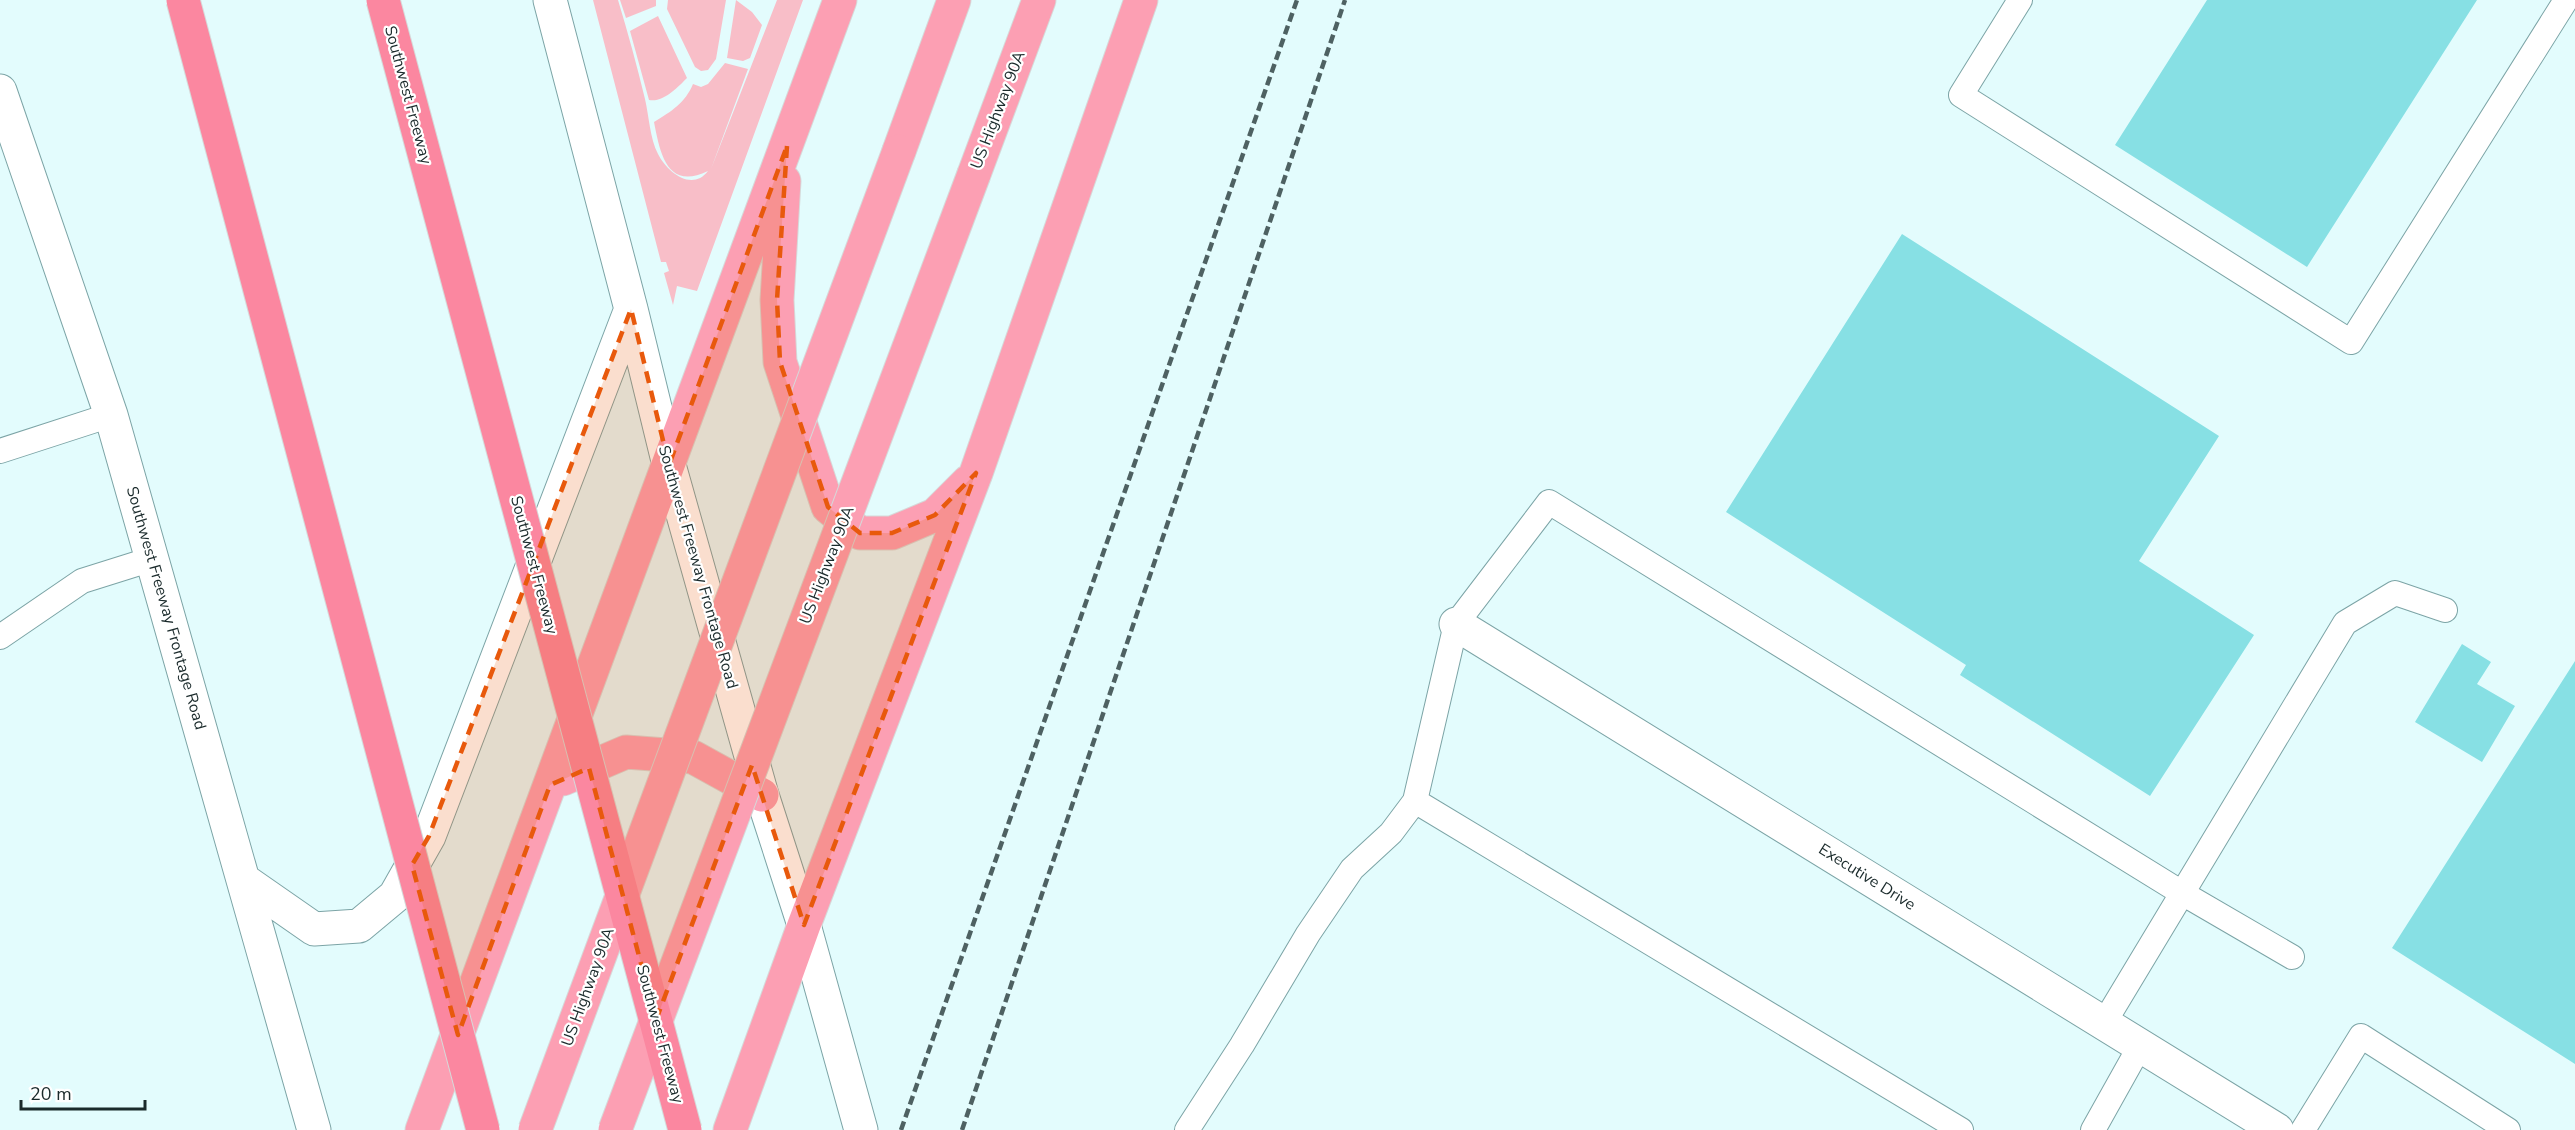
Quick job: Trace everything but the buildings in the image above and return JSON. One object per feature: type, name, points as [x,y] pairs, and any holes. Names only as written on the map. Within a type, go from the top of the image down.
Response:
[{"type":"highway","points":[[183,0],[483,1130]]},
{"type":"highway","name":"Southwest Freeway","points":[[383,0],[685,1130]]},
{"type":"highway","points":[[422,1130],[840,0]]},
{"type":"highway","name":"US Highway 90A","points":[[535,1130],[954,0]]},
{"type":"highway","name":"US Highway 90A","points":[[615,1130],[1039,0]]},
{"type":"highway","points":[[730,1130],[804,925],[976,473],[1141,0]]},
{"type":"highway","points":[[787,146],[777,300],[780,362],[828,507],[860,533],[892,533],[935,515],[976,473]]},
{"type":"highway","points":[[550,785],[626,752],[693,757],[762,795]]},
{"type":"main road","name":"Southwest Freeway Frontage Road","points":[[550,0],[631,309],[669,465],[762,795],[804,925],[861,1130]]},
{"type":"main road","name":"Southwest Freeway Frontage Road","points":[[0,92],[111,415],[314,1130]]},
{"type":"main road","points":[[244,881],[314,930],[359,926],[395,896],[429,836],[631,309]]},
{"type":"main road","name":"Executive Drive","points":[[1456,624],[2277,1130]]},
{"type":"lane","points":[[2020,0],[1961,95],[2351,342],[2566,0]]},
{"type":"lane","points":[[0,451],[111,415]]},
{"type":"lane","points":[[1187,1130],[1242,1046],[1308,934],[1352,869],[1391,833],[1415,801],[1456,624],[1549,502],[2182,893],[2292,957]]},
{"type":"lane","points":[[0,636],[82,581],[152,559]]},
{"type":"lane","points":[[2104,1023],[2345,623],[2395,593],[2445,610]]},
{"type":"lane","points":[[1415,801],[1961,1130]]},
{"type":"lane","points":[[2302,1130],[2361,1036],[2508,1130]]},
{"type":"lane","points":[[2093,1130],[2140,1046]]},
{"type":"highlighted area","points":[[787,146],[777,300],[780,362],[828,507],[860,533],[892,533],[935,515],[976,473],[804,925],[752,765],[656,1020],[589,768],[550,785],[458,1035],[412,865],[429,836],[631,309],[669,465]]},
{"type":"shaded area","points":[[593,0],[618,0],[642,87],[655,148],[662,161],[674,173],[688,180],[695,180],[708,171],[694,176],[683,176],[674,172],[668,166],[659,146],[654,122],[677,106],[693,84],[701,87],[708,84],[725,63],[748,69],[711,169],[777,0],[803,0],[697,291],[677,286],[673,305],[664,273],[669,271],[666,262],[661,262]]},
{"type":"shaded area","points":[[620,0],[656,0],[656,6],[626,18]]},
{"type":"shaded area","points":[[668,0],[726,0],[716,59],[708,70],[701,71],[695,67],[667,9]]},
{"type":"shaded area","points":[[736,0],[752,12],[762,25],[750,58],[743,61],[727,58]]},
{"type":"shaded area","points":[[658,16],[687,78],[665,97],[649,100],[630,31]]},
{"type":"railway","points":[[901,1130],[1297,0]]},
{"type":"railway","points":[[962,1130],[1345,0]]}]
